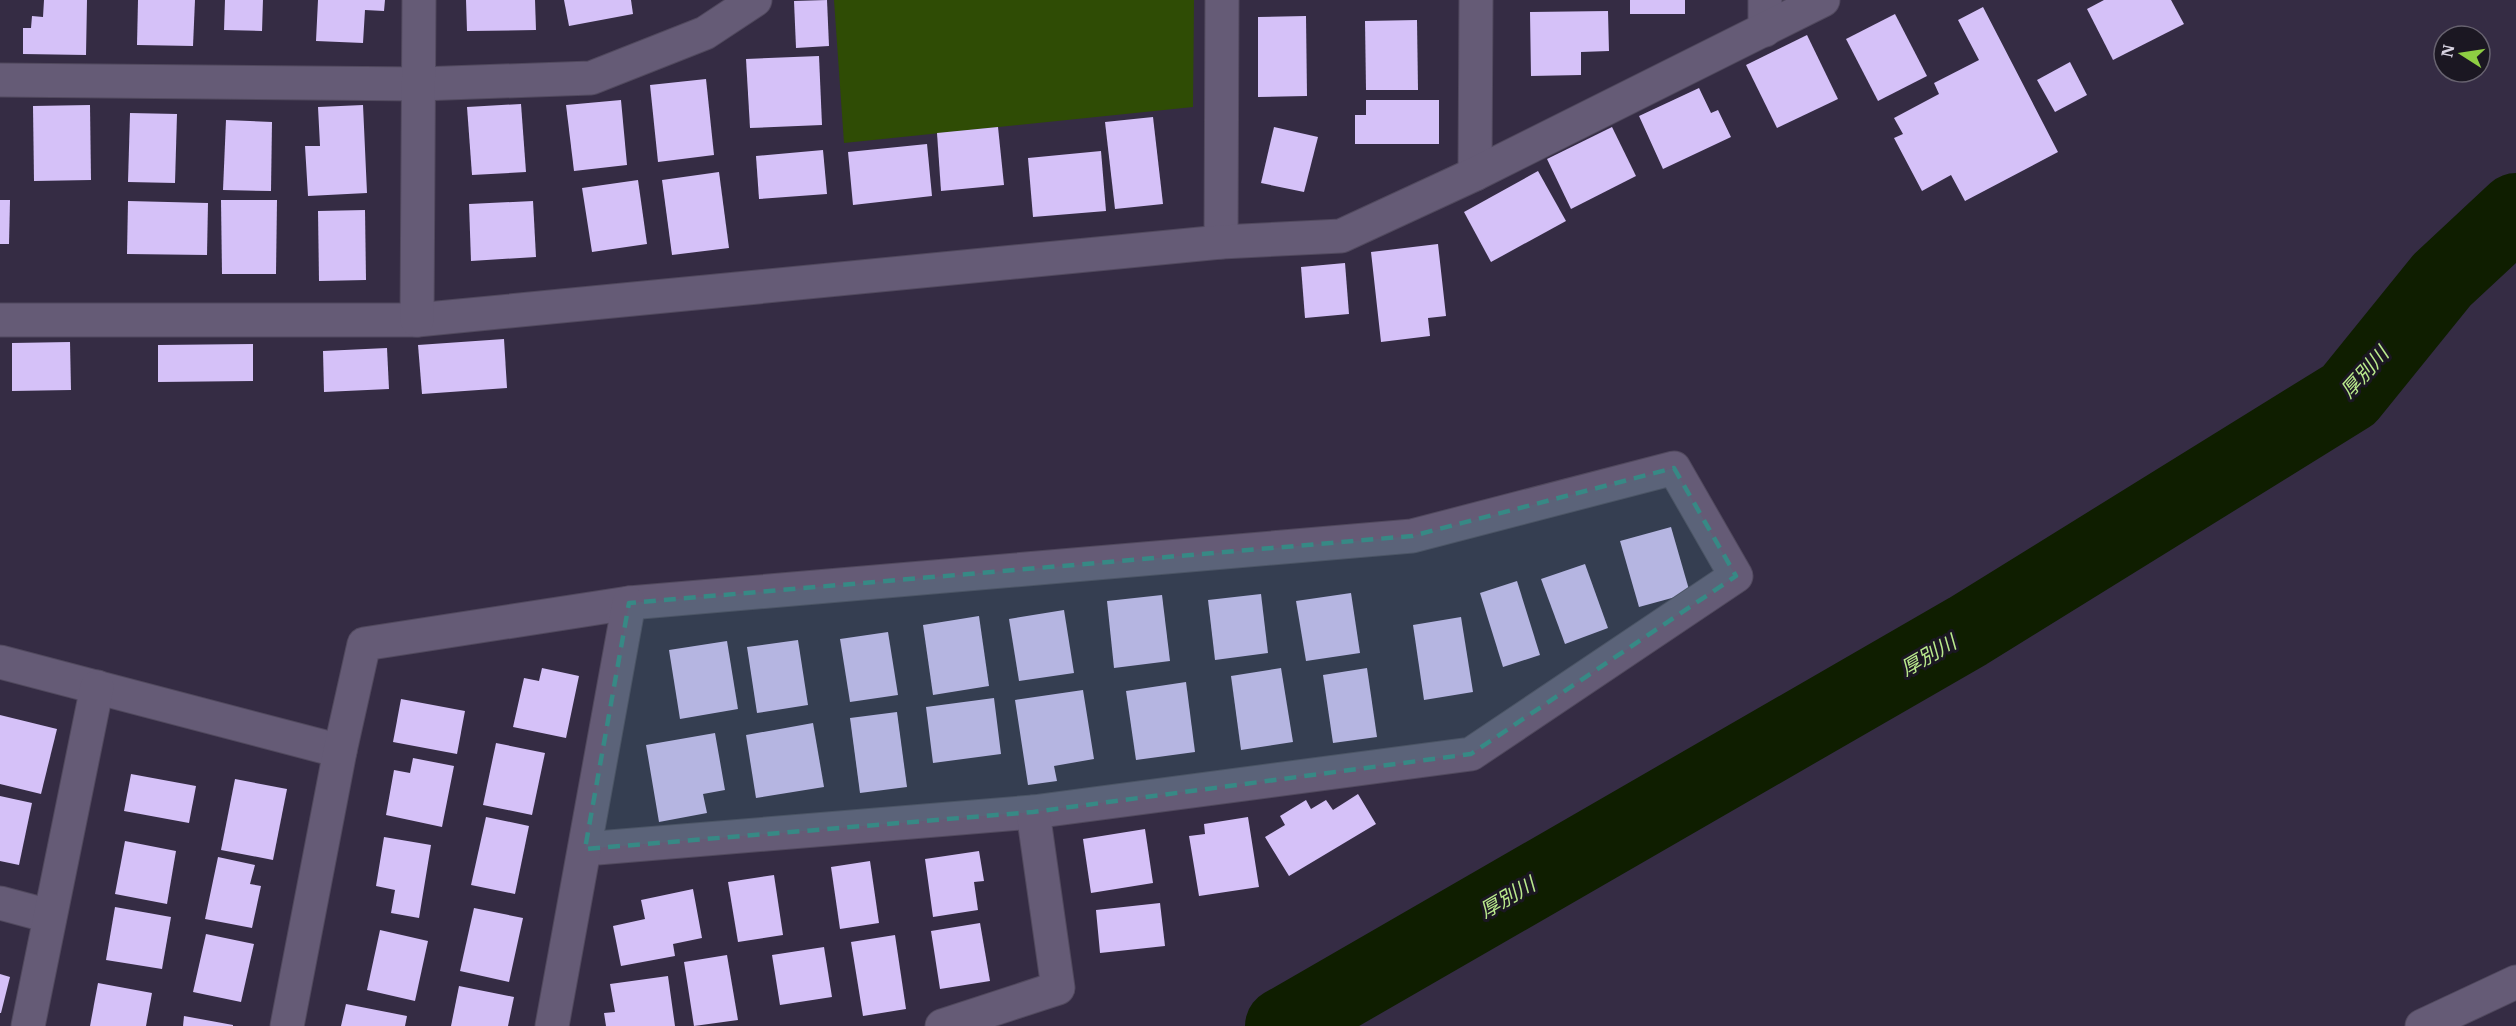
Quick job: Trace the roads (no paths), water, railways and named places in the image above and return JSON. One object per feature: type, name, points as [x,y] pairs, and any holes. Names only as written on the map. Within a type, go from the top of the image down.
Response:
[{"type":"street","points":[[417,320],[420,0]]},
{"type":"street","points":[[0,80],[420,84],[591,78],[705,33],[755,0]]},
{"type":"street","points":[[1221,242],[1222,0]]},
{"type":"street","points":[[1475,174],[1476,0]]},
{"type":"street","points":[[0,320],[417,320],[1221,242],[1341,236],[1475,174],[1765,15],[1823,0]]},
{"type":"street","points":[[287,1026],[340,752],[364,644],[629,603],[1412,536],[1674,468],[1736,576],[1471,754],[1033,812],[585,849]]},
{"type":"street","points":[[552,1026],[629,603]]},
{"type":"street","points":[[0,662],[340,752]]},
{"type":"street","points":[[28,1026],[97,687]]},
{"type":"street","points":[[942,1026],[1058,988],[1033,812]]},
{"type":"street","points":[[0,903],[49,916]]},
{"type":"street","points":[[2422,1026],[2516,982]]},
{"type":"waterway","name":"厚別川","points":[[1283,1026],[1968,631],[2349,395],[2442,280],[2516,211]]}]
